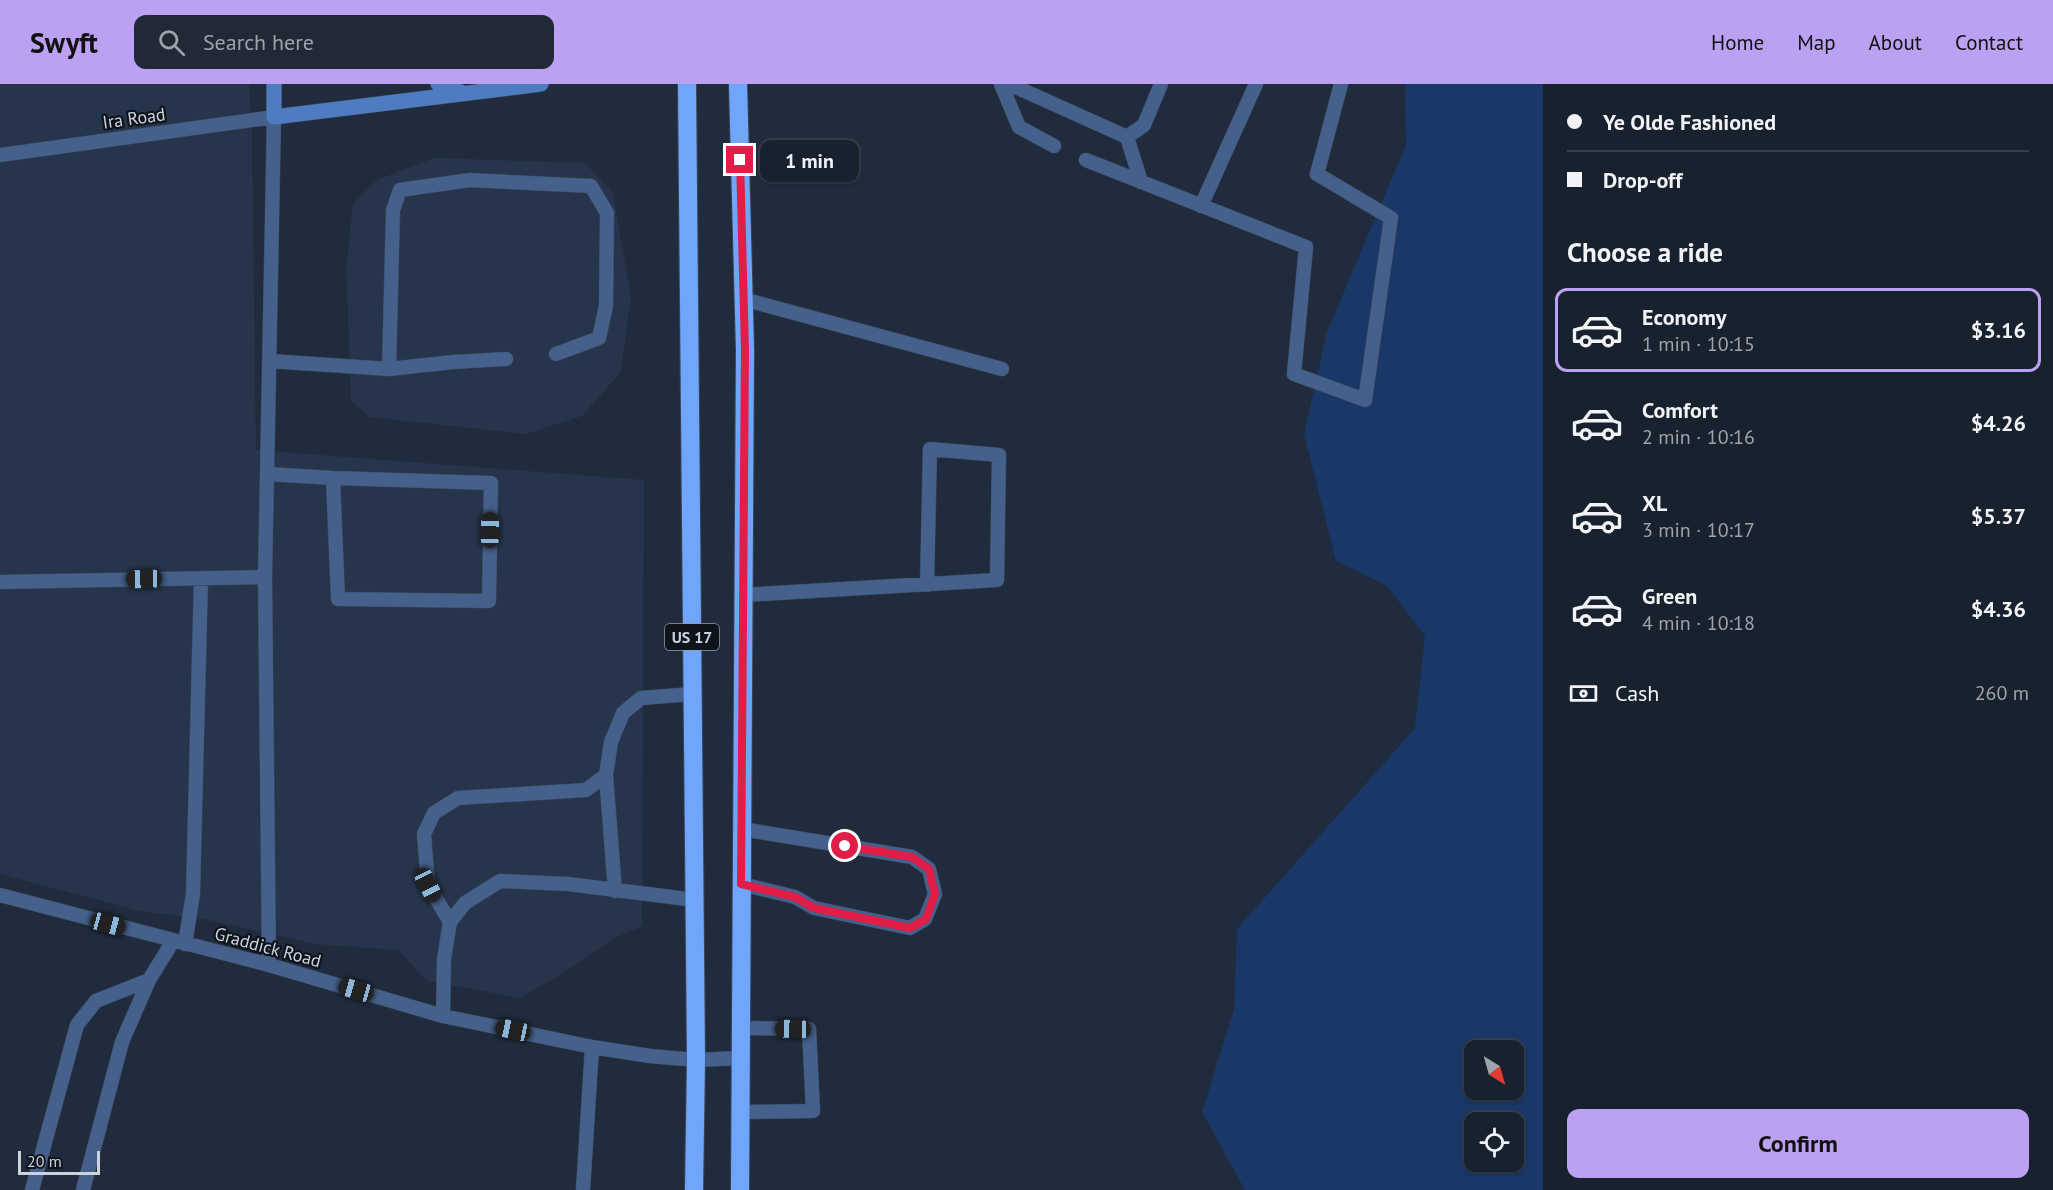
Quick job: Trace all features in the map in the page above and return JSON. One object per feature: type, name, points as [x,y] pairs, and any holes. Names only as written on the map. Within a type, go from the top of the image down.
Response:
[{"type":"highway","name":"US 17","points":[[687,84],[695,900],[694,1190]]},
{"type":"highway","name":"US 17","points":[[738,84],[745,350],[740,1190]]},
{"type":"street","points":[[274,84],[274,117],[542,84]]},
{"type":"street","points":[[438,84],[466,94]]},
{"type":"lane","points":[[1001,84],[1019,127],[1054,146]]},
{"type":"lane","points":[[1009,84],[1127,137],[1142,182]]},
{"type":"lane","points":[[1127,137],[1144,125],[1161,84]]},
{"type":"lane","points":[[1201,206],[1256,84]]},
{"type":"lane","points":[[1086,160],[1306,247],[1294,374],[1365,400],[1391,218],[1317,174],[1341,84]]},
{"type":"lane","name":"Ira Road","points":[[0,155],[274,117]]},
{"type":"lane","points":[[269,965],[265,577],[274,117]]},
{"type":"lane","points":[[389,369],[393,210],[400,190],[470,180],[591,186],[607,213],[606,306],[599,338],[556,354]]},
{"type":"lane","points":[[743,299],[1002,369]]},
{"type":"lane","points":[[269,361],[389,369],[507,359]]},
{"type":"lane","points":[[743,596],[927,585],[997,580],[999,455],[930,449],[927,585]]},
{"type":"lane","points":[[267,474],[491,483],[489,601],[338,599],[333,478]]},
{"type":"lane","points":[[0,582],[265,577]]},
{"type":"lane","points":[[83,1190],[122,1042],[149,980],[179,942],[193,894],[201,578]]},
{"type":"lane","points":[[615,891],[606,775],[611,742],[623,713],[641,698],[693,694]]},
{"type":"lane","points":[[450,922],[428,885],[424,834],[434,813],[458,798],[586,790],[606,775]]},
{"type":"lane","points":[[741,884],[795,897],[814,908],[910,928],[926,919],[935,894],[929,869],[912,857],[742,829]]},
{"type":"lane","points":[[444,1016],[444,960],[450,922],[465,903],[500,882],[568,884],[695,900]]},
{"type":"lane","name":"Graddick Road","points":[[0,895],[269,965],[444,1016],[592,1047],[696,1060],[740,1058]]},
{"type":"lane","points":[[32,1190],[77,1025],[96,1001],[149,980]]},
{"type":"lane","points":[[740,1028],[809,1029],[813,1111],[740,1112]]},
{"type":"lane","points":[[583,1190],[592,1047]]},
{"type":"shaded area","points":[[0,84],[249,84],[252,136],[256,450],[644,480],[642,926],[615,938],[521,998],[427,981],[398,950],[315,944],[204,919],[140,911],[0,874]]},
{"type":"shaded area","points":[[1405,84],[1543,84],[1543,1190],[1245,1190],[1202,1112],[1234,1009],[1237,929],[1415,728],[1425,636],[1387,586],[1336,561],[1304,435],[1327,332],[1406,145]]},
{"type":"shaded area","points":[[434,158],[585,163],[613,193],[631,297],[621,372],[582,416],[526,434],[369,417],[351,401],[346,266],[353,204],[377,180]]},
{"type":"route","points":[[740,160],[745,350],[741,884],[795,897],[814,908],[910,928],[926,919],[935,894],[929,869],[912,857],[845,846]]}]
